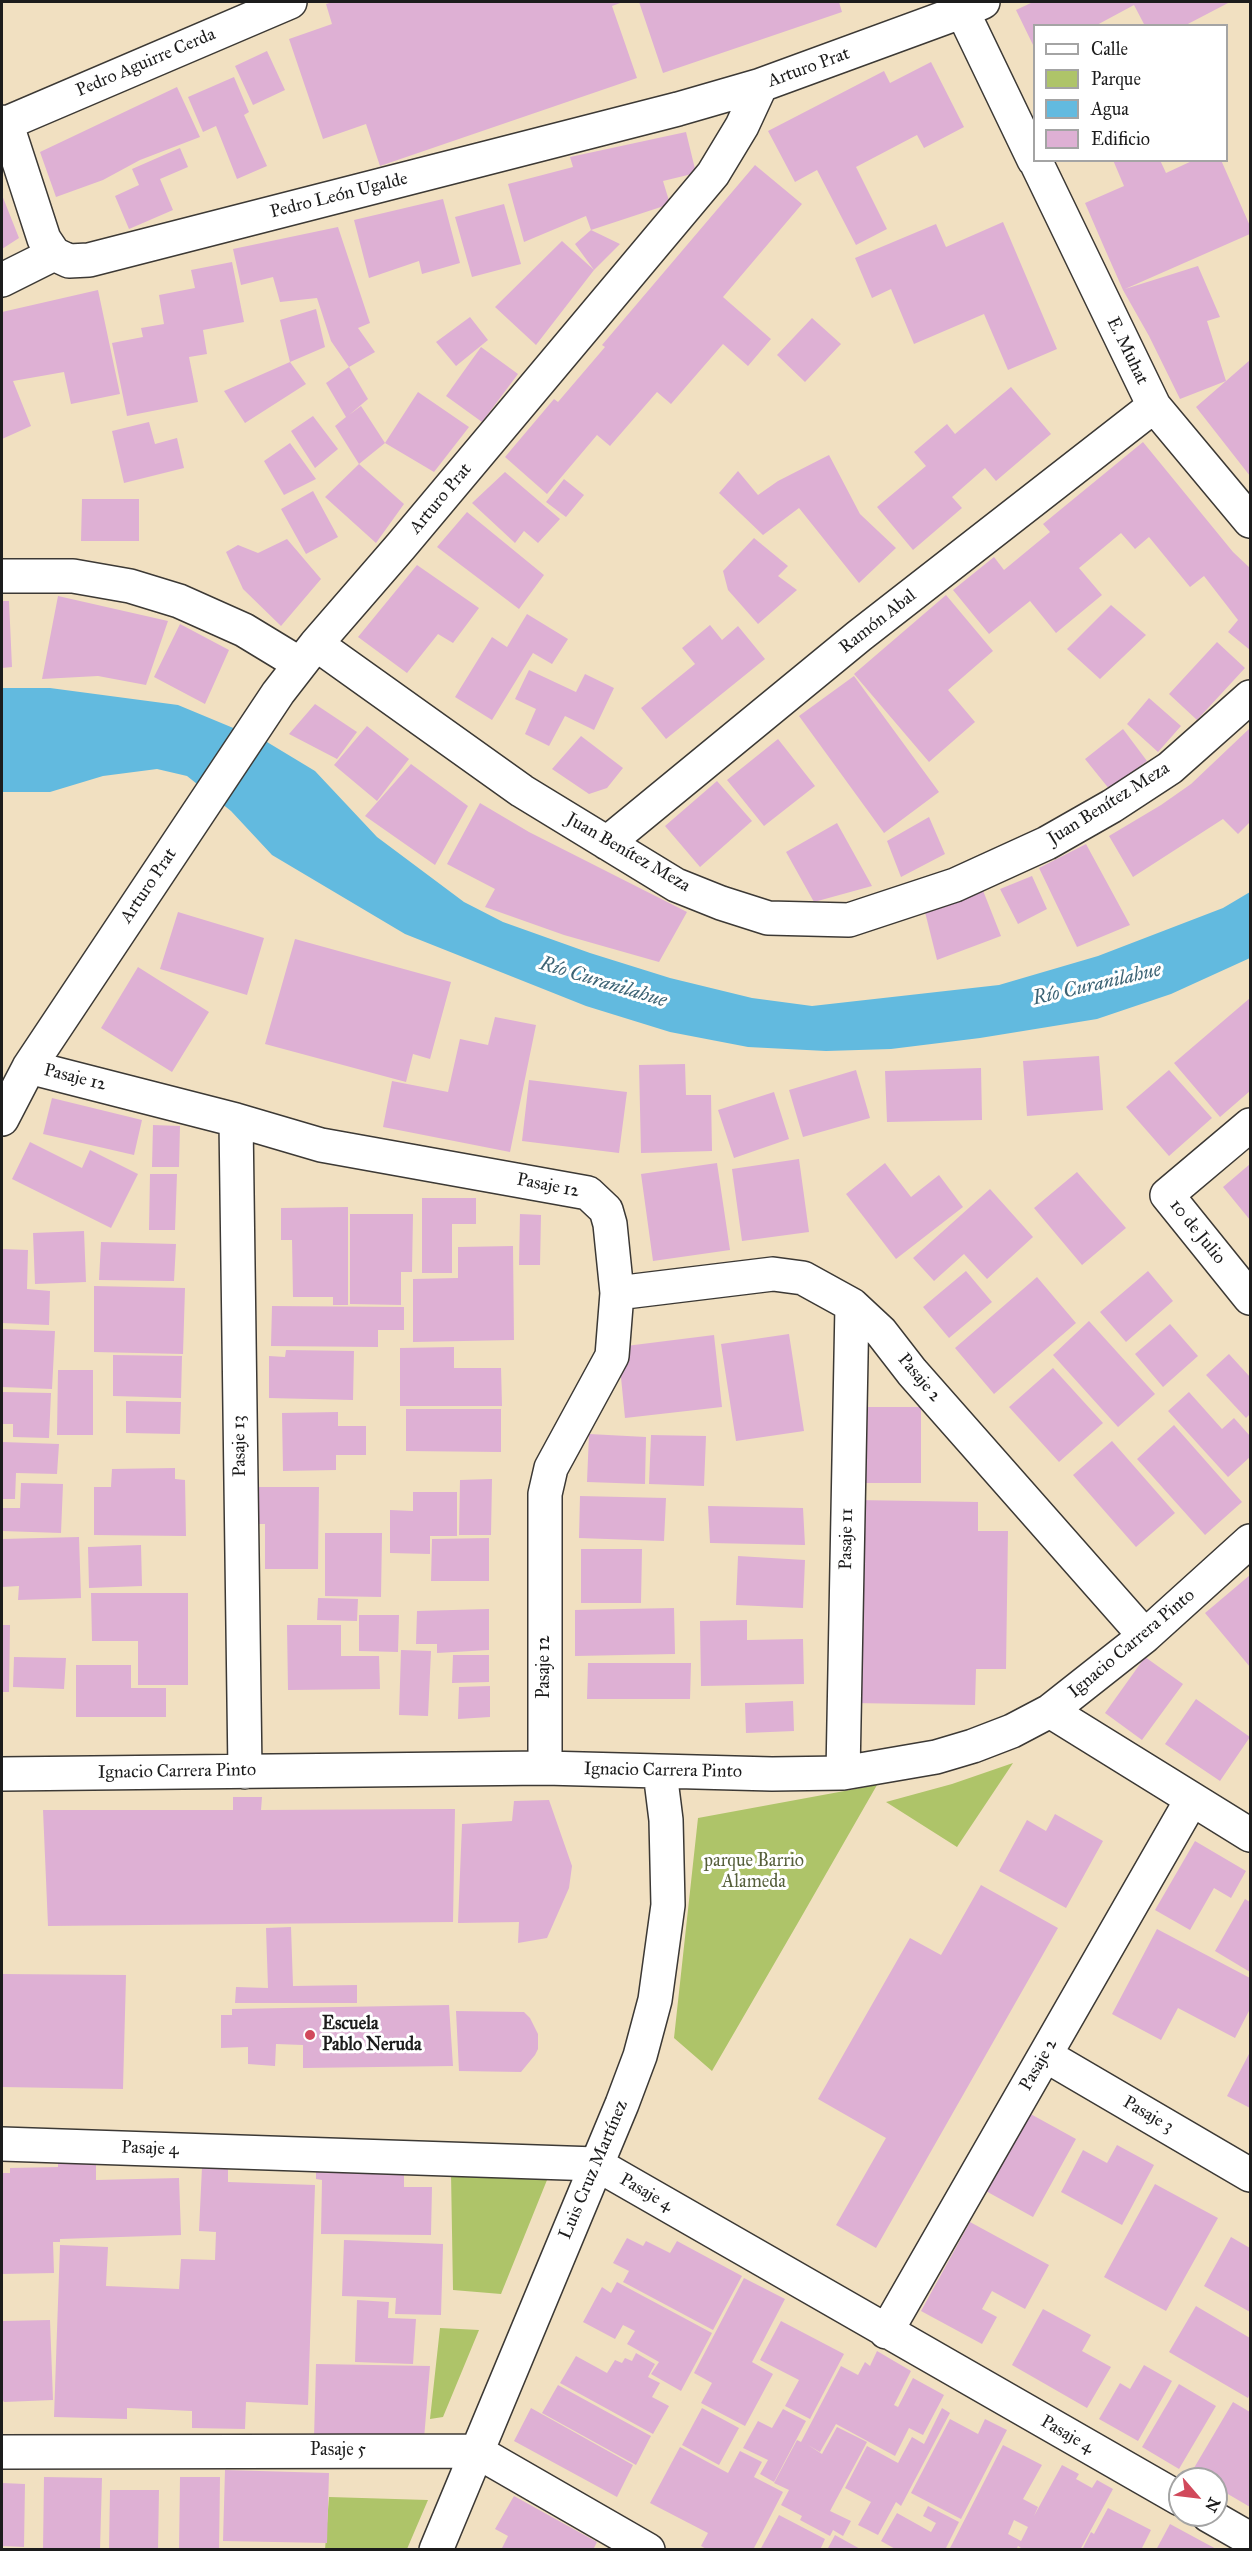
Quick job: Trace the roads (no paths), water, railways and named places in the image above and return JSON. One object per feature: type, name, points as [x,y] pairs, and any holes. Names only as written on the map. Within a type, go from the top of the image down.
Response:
[{"type":"street","name":"Pedro Aguirre Cerda","points":[[4,123],[290,2]]},
{"type":"street","name":"Arturo Prat","points":[[2,1119],[29,1067],[278,693],[308,654],[713,174],[742,126],[761,85],[968,5]]},
{"type":"street","name":"E. Muhat","points":[[968,5],[1033,155]]},
{"type":"street","name":"Pedro León Ugalde","points":[[54,254],[69,261],[89,260],[678,109],[761,85]]},
{"type":"street","points":[[2,280],[54,254],[44,239],[4,123]]},
{"type":"street","name":"E. Muhat","points":[[1036,162],[1154,406],[1251,521]]},
{"type":"street","name":"Ramón Abal","points":[[607,843],[860,636],[1154,406]]},
{"type":"street","name":"Juan Benítez Meza","points":[[2,576],[73,576],[130,586],[179,602],[308,654],[522,791],[676,885],[768,918],[849,920],[955,885],[1047,843],[1112,806],[1170,768],[1251,697]]},
{"type":"street","name":"Pasaje 12","points":[[29,1067],[236,1120],[321,1145],[588,1192],[606,1210],[610,1224],[617,1293],[612,1356],[551,1468],[544,1494],[545,1768]]},
{"type":"street","name":"Pasaje 13","points":[[236,1120],[245,1772]]},
{"type":"street","name":"10 de Julio","points":[[1251,1125],[1167,1195],[1251,1298]]},
{"type":"street","name":"Pasaje 2","points":[[617,1293],[773,1274],[803,1278],[852,1305],[881,1332],[912,1372],[1146,1636]]},
{"type":"street","name":"Pasaje 11","points":[[843,1773],[852,1305]]},
{"type":"street","name":"Ignacio Carrera Pinto","points":[[2,1774],[545,1768],[660,1772],[843,1773],[936,1757],[974,1746],[1012,1731],[1050,1711],[1146,1636],[1251,1541]]},
{"type":"street","points":[[1050,1711],[1251,1835]]},
{"type":"street","name":"Luis Cruz Martínez","points":[[436,2550],[640,2056],[655,2000],[664,1942],[669,1868],[660,1772]]},
{"type":"street","name":"Pasaje 2","points":[[886,2332],[1192,1799]]},
{"type":"street","name":"Pasaje 3","points":[[1045,2055],[1251,2175]]},
{"type":"street","name":"Pasaje 4","points":[[2,2144],[596,2164],[1168,2492]]},
{"type":"street","points":[[476,2451],[648,2550]]},
{"type":"street","name":"Pasaje 5","points":[[2,2452],[476,2451]]},
{"type":"street","points":[[1228,2526],[1251,2539]]},
{"type":"water","name":"Río Curanilahue","points":[[2,688],[50,688],[178,705],[267,742],[315,771],[377,837],[464,902],[503,922],[670,978],[752,998],[812,1006],[999,985],[1098,956],[1223,908],[1250,892],[1250,958],[1171,994],[1097,1019],[980,1038],[891,1049],[826,1051],[748,1047],[670,1032],[586,1006],[405,934],[272,855],[231,811],[187,776],[157,769],[103,776],[50,792],[2,792]]},
{"type":"place","name":"Escuela Pablo Neruda","points":[[310,2035]]},
{"type":"park label","name":"parque Barrio Alameda","points":[[754,1872]]}]
